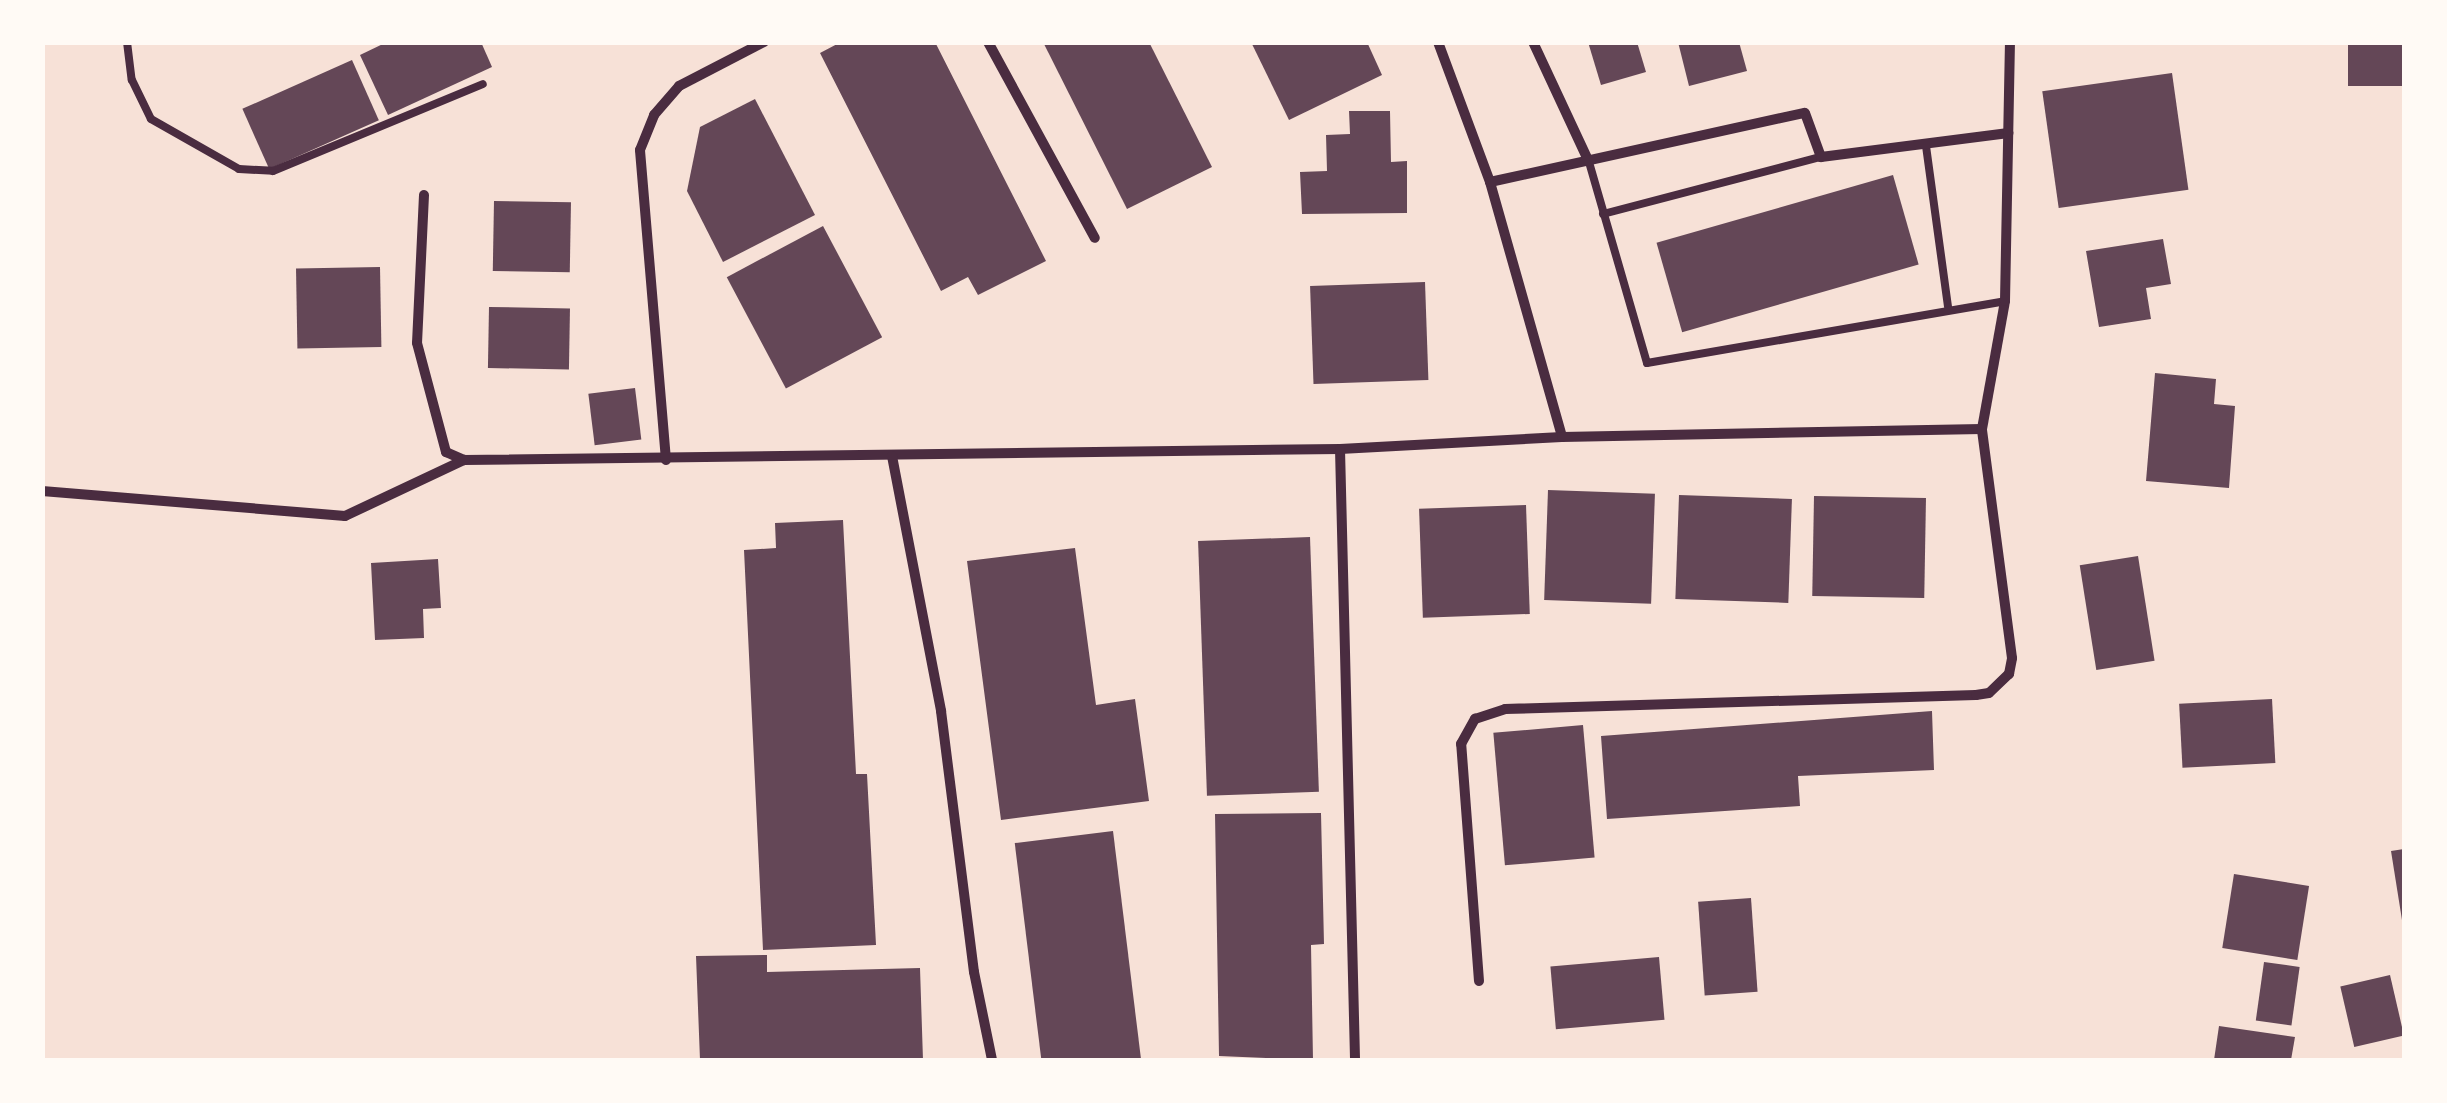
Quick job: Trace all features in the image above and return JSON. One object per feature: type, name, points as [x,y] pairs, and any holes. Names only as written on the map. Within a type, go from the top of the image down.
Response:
[{"type":"street","points":[[666,460],[640,150],[654,115],[679,86],[764,42]]},
{"type":"street","points":[[988,42],[1095,238]]},
{"type":"street","points":[[1438,42],[1490,182],[1562,437]]},
{"type":"street","points":[[1533,42],[1588,162]]},
{"type":"street","points":[[1478,981],[1461,744],[1475,719],[1505,709],[1976,696],[2000,685],[2012,658],[1982,429],[2004,300],[2010,42]]},
{"type":"street","points":[[1490,182],[1805,113],[1821,157],[2008,133]]},
{"type":"street","points":[[424,195],[417,343],[446,452],[464,460],[1340,448],[1562,437],[1982,429]]},
{"type":"street","points":[[1340,448],[1355,1060]]},
{"type":"street","points":[[892,456],[941,711],[974,972],[992,1060]]},
{"type":"street","points":[[42,491],[345,516],[464,460]]},
{"type":"lane","points":[[127,42],[132,80],[151,120],[239,169],[273,171],[483,84]]},
{"type":"lane","points":[[1926,146],[1948,306]]},
{"type":"lane","points":[[1604,214],[1821,157]]},
{"type":"lane","points":[[1588,162],[1648,363],[1948,306],[2004,300]]},
{"type":"building","points":[[387,42],[481,42],[492,67],[388,115],[360,55]]},
{"type":"building","points":[[841,42],[935,42],[1046,261],[978,295],[968,277],[941,291],[820,53]]},
{"type":"building","points":[[1043,42],[1149,42],[1212,167],[1127,209]]},
{"type":"building","points":[[1251,42],[1367,42],[1382,75],[1289,120]]},
{"type":"building","points":[[1588,42],[1637,42],[1646,72],[1601,85]]},
{"type":"building","points":[[1678,42],[1739,42],[1747,71],[1689,86]]},
{"type":"building","points":[[2348,42],[2404,42],[2404,86],[2348,86]]},
{"type":"building","points":[[352,60],[379,120],[269,169],[242,109]]},
{"type":"building","points":[[2172,73],[2188,190],[2059,208],[2042,91]]},
{"type":"building","points":[[755,99],[815,215],[723,262],[687,191],[700,127]]},
{"type":"building","points":[[1349,111],[1390,111],[1391,162],[1407,161],[1407,213],[1302,214],[1300,172],[1327,171],[1326,135],[1350,134]]},
{"type":"building","points":[[1893,175],[1919,264],[1682,332],[1657,243]]},
{"type":"building","points":[[494,201],[571,202],[570,272],[493,271]]},
{"type":"building","points":[[823,226],[882,337],[786,388],[727,277]]},
{"type":"building","points":[[2163,239],[2171,284],[2146,288],[2151,319],[2099,327],[2086,251]]},
{"type":"building","points":[[380,267],[381,347],[297,348],[296,268]]},
{"type":"building","points":[[1425,282],[1428,380],[1313,384],[1310,286]]},
{"type":"building","points":[[489,307],[570,308],[569,369],[488,368]]},
{"type":"building","points":[[2155,373],[2216,379],[2214,404],[2235,406],[2229,488],[2146,481]]},
{"type":"building","points":[[635,388],[641,440],[595,445],[588,394]]},
{"type":"building","points":[[1548,490],[1655,494],[1651,604],[1544,600]]},
{"type":"building","points":[[1679,495],[1792,499],[1788,603],[1675,599]]},
{"type":"building","points":[[1814,496],[1926,498],[1924,598],[1812,596]]},
{"type":"building","points":[[1526,505],[1530,614],[1423,618],[1419,509]]},
{"type":"building","points":[[843,520],[856,774],[867,774],[876,945],[763,950],[744,550],[776,548],[775,523]]},
{"type":"building","points":[[1310,537],[1319,792],[1207,796],[1198,541]]},
{"type":"building","points":[[1075,548],[1096,705],[1135,699],[1149,801],[1001,820],[967,561]]},
{"type":"building","points":[[2138,556],[2155,661],[2096,670],[2080,565]]},
{"type":"building","points":[[438,559],[441,608],[423,609],[424,638],[375,640],[371,563]]},
{"type":"building","points":[[2272,699],[2275,763],[2182,768],[2179,704]]},
{"type":"building","points":[[1932,711],[1934,770],[1798,776],[1800,806],[1607,819],[1601,736]]},
{"type":"building","points":[[1583,725],[1595,857],[1505,865],[1493,733]]},
{"type":"building","points":[[1321,813],[1324,944],[1311,945],[1313,1060],[1219,1056],[1215,814]]},
{"type":"building","points":[[1113,831],[1141,1060],[1041,1060],[1015,843]]},
{"type":"building","points":[[2404,849],[2404,920],[2402,920],[2391,851]]},
{"type":"building","points":[[2234,874],[2309,886],[2297,960],[2222,948]]},
{"type":"building","points":[[1751,898],[1758,992],[1705,995],[1698,902]]},
{"type":"building","points":[[767,955],[767,972],[920,968],[923,1060],[700,1060],[696,956]]},
{"type":"building","points":[[1659,957],[1664,1020],[1556,1029],[1550,966]]},
{"type":"building","points":[[2264,962],[2300,967],[2291,1025],[2256,1020]]},
{"type":"building","points":[[2390,975],[2404,1035],[2354,1047],[2340,986]]},
{"type":"building","points":[[2219,1026],[2295,1037],[2291,1060],[2214,1060]]}]
